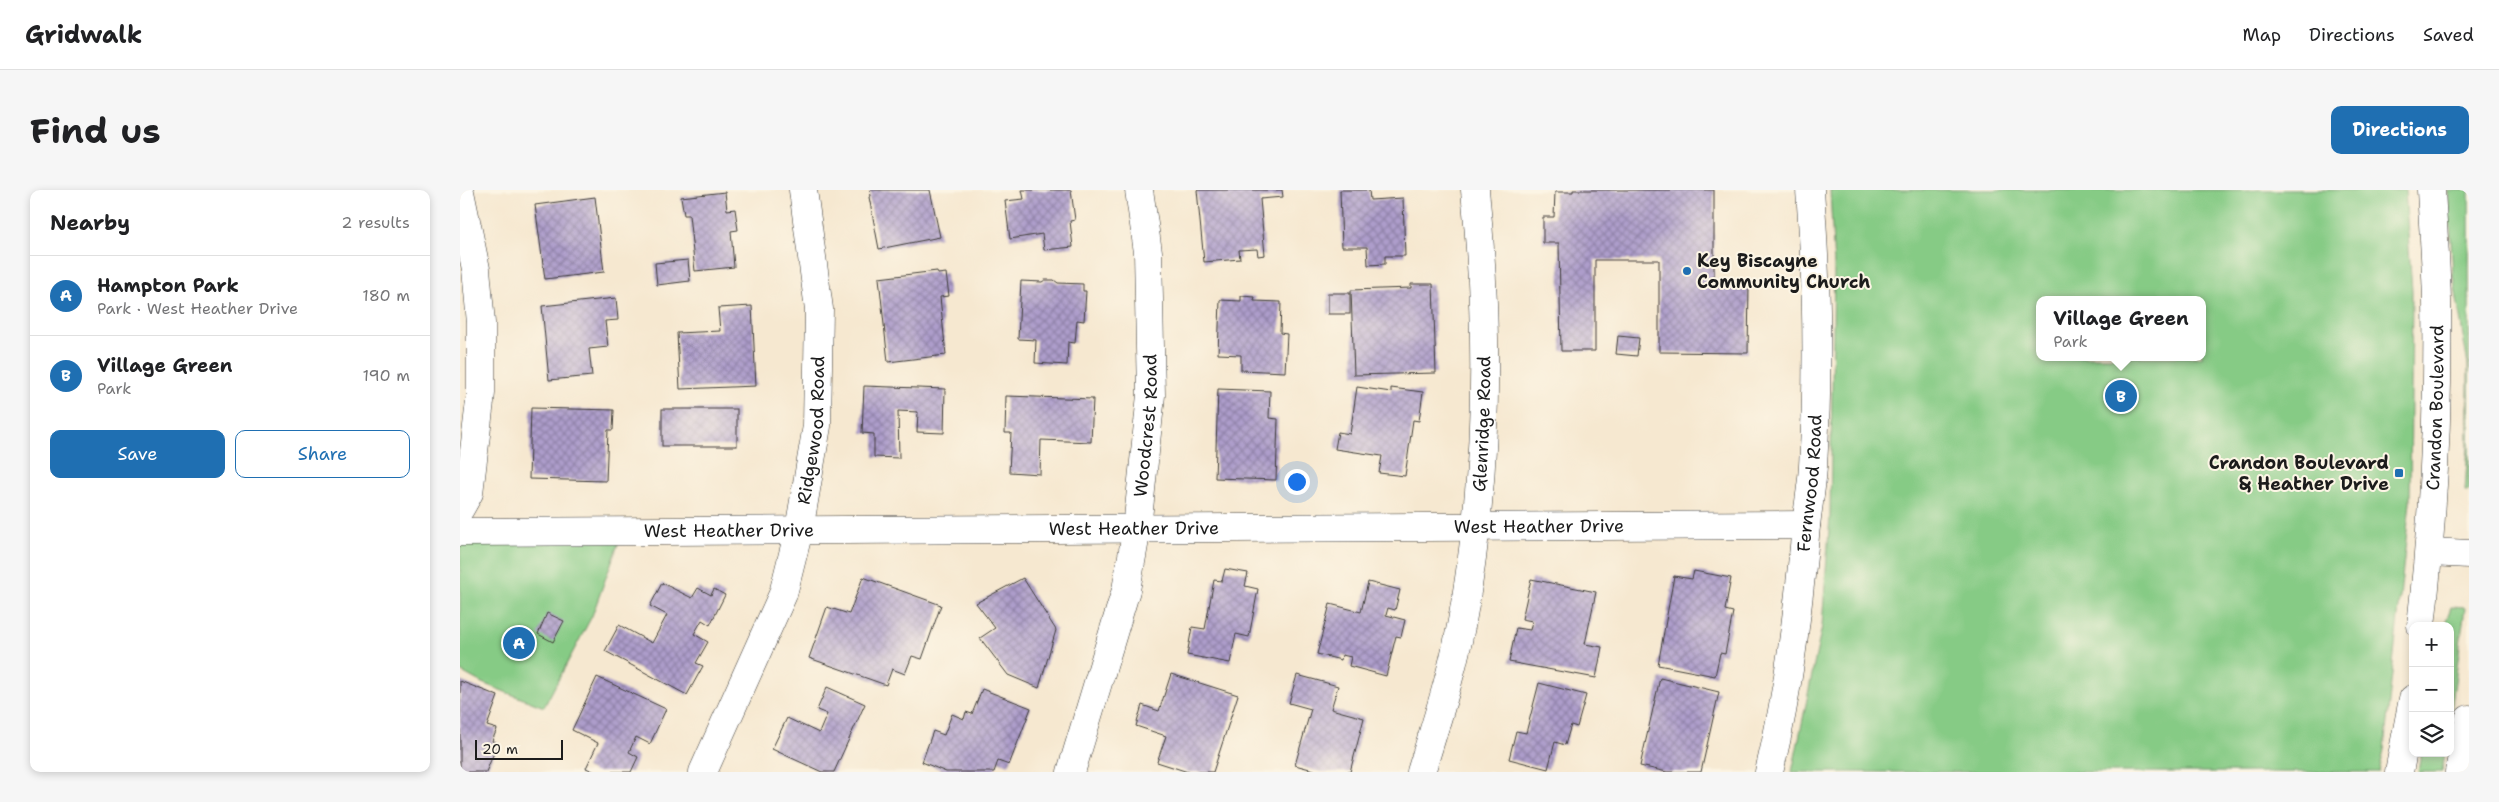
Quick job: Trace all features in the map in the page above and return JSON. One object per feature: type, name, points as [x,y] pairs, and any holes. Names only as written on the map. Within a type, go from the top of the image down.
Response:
[{"type":"street","name":"Ridgewood Road","points":[[703,772],[782,594],[799,530],[817,426],[819,309],[803,190]]},
{"type":"street","name":"Woodcrest Road","points":[[1071,772],[1126,590],[1137,528],[1151,394],[1148,252],[1140,190]]},
{"type":"street","name":"Glenridge Road","points":[[1422,772],[1441,706],[1465,606],[1476,525],[1484,424],[1482,253],[1475,190]]},
{"type":"street","name":"Fernwood Road","points":[[1769,772],[1780,726],[1793,652],[1813,468],[1817,375],[1816,271],[1810,190]]},
{"type":"street","name":"Crandon Boulevard","points":[[2421,622],[2430,552],[2435,459],[2437,300],[2431,190]]},
{"type":"street","points":[[460,192],[476,269],[481,323],[481,393],[469,493],[460,510]]},
{"type":"street","name":"West Heather Drive","points":[[460,532],[1476,525],[1806,525]]},
{"type":"street","points":[[2430,552],[2469,554]]},
{"type":"street","points":[[2399,772],[2411,712]]},
{"type":"street","points":[[2459,772],[2469,719]]},
{"type":"green space","points":[[1830,190],[2405,190],[2412,291],[2410,502],[2384,750],[2379,772],[1792,772],[1822,626],[1830,516],[1834,267]]},
{"type":"green space","points":[[2448,190],[2469,190],[2469,491],[2465,491],[2468,444],[2468,366],[2453,275]]},
{"type":"green space","points":[[621,536],[592,616],[544,707],[482,683],[460,671],[460,546],[470,540]]},
{"type":"green space","points":[[2451,607],[2465,608],[2454,689],[2454,622],[2445,622]]},
{"type":"green space","points":[[2420,757],[2444,757],[2442,772],[2418,772]]},
{"type":"building","points":[[870,190],[930,190],[940,237],[879,249],[869,197],[871,196]]},
{"type":"building","points":[[1022,190],[1071,190],[1075,220],[1070,221],[1073,247],[1044,250],[1042,234],[1010,239],[1005,201],[1024,199]]},
{"type":"building","points":[[1197,190],[1282,190],[1283,197],[1260,199],[1265,255],[1258,256],[1257,249],[1239,250],[1240,259],[1204,262]]},
{"type":"building","points":[[1340,190],[1369,190],[1370,200],[1403,198],[1405,256],[1385,256],[1385,264],[1368,265],[1367,247],[1342,247]]},
{"type":"building","name":"Key Biscayne Community Church","points":[[1573,190],[1714,190],[1714,282],[1749,283],[1748,353],[1659,352],[1659,260],[1595,260],[1595,351],[1561,351],[1559,243],[1543,243],[1543,217],[1554,217],[1555,192],[1573,192]]},
{"type":"building","points":[[725,192],[727,210],[735,209],[738,230],[731,231],[734,267],[695,271],[689,215],[684,215],[681,197]]},
{"type":"building","points":[[595,197],[604,272],[545,279],[535,205]]},
{"type":"building","points":[[688,260],[690,281],[657,285],[655,263]]},
{"type":"building","points":[[937,271],[938,274],[946,273],[949,296],[940,297],[946,355],[888,362],[879,278]]},
{"type":"building","points":[[1054,280],[1058,283],[1083,284],[1083,291],[1086,291],[1084,321],[1077,320],[1075,343],[1068,342],[1067,365],[1035,363],[1036,340],[1018,339],[1021,281],[1042,282]]},
{"type":"building","points":[[1411,284],[1433,284],[1436,373],[1354,375],[1351,290],[1411,288]]},
{"type":"building","points":[[1328,293],[1350,293],[1350,314],[1328,314]]},
{"type":"building","points":[[1241,296],[1255,297],[1254,301],[1281,302],[1280,333],[1287,334],[1285,372],[1241,370],[1241,355],[1218,354],[1220,300],[1241,301]]},
{"type":"building","points":[[616,298],[618,320],[605,321],[608,347],[589,349],[592,376],[549,380],[542,306]]},
{"type":"building","points":[[752,306],[756,386],[680,389],[677,333],[720,331],[718,308]]},
{"type":"building","points":[[1618,336],[1639,338],[1637,356],[1616,354]]},
{"type":"building","points":[[864,386],[945,389],[944,433],[917,432],[918,412],[898,411],[899,458],[874,457],[874,434],[862,433]]},
{"type":"building","points":[[1357,387],[1391,392],[1391,388],[1423,392],[1419,421],[1413,420],[1405,476],[1379,473],[1382,456],[1335,449],[1338,432],[1350,434]]},
{"type":"building","points":[[1218,389],[1270,391],[1269,418],[1278,419],[1276,480],[1215,478]]},
{"type":"building","points":[[1006,396],[1093,399],[1091,442],[1041,440],[1040,474],[1009,472],[1011,433],[1005,433]]},
{"type":"building","points":[[531,408],[614,410],[613,430],[608,430],[606,481],[529,479]]},
{"type":"building","points":[[662,409],[737,409],[737,446],[662,446]]},
{"type":"building","points":[[1225,569],[1248,573],[1245,586],[1258,589],[1249,637],[1236,634],[1230,663],[1187,655],[1192,627],[1205,629],[1214,580],[1222,581]]},
{"type":"building","points":[[1694,571],[1731,578],[1725,610],[1733,612],[1725,654],[1720,653],[1715,676],[1658,665],[1674,576],[1692,579]]},
{"type":"building","points":[[863,577],[941,605],[922,659],[912,656],[905,674],[892,669],[886,685],[809,658],[827,607],[849,614]]},
{"type":"building","points":[[1023,578],[1056,630],[1039,688],[1008,675],[980,638],[995,628],[976,603]]},
{"type":"building","points":[[1531,579],[1596,592],[1585,644],[1602,647],[1596,678],[1509,662],[1516,628],[1530,630],[1532,621],[1522,619]]},
{"type":"building","points":[[1368,582],[1400,590],[1395,610],[1388,608],[1386,615],[1405,620],[1401,637],[1396,636],[1386,676],[1349,666],[1351,657],[1342,655],[1341,660],[1317,654],[1330,604],[1361,612]]},
{"type":"building","points":[[662,583],[692,598],[698,588],[711,595],[714,589],[725,595],[710,625],[702,620],[694,634],[708,642],[696,663],[703,666],[687,695],[605,651],[619,625],[652,643],[667,615],[650,606]]},
{"type":"building","points":[[547,613],[564,621],[553,642],[538,634]]},
{"type":"building","points":[[1171,674],[1238,695],[1213,772],[1188,772],[1157,762],[1166,736],[1136,726],[1142,705],[1159,711]]},
{"type":"building","points":[[1297,675],[1338,686],[1331,709],[1364,718],[1350,772],[1321,772],[1295,765],[1311,709],[1289,703]]},
{"type":"building","points":[[597,677],[666,709],[650,744],[636,737],[629,752],[638,757],[631,772],[595,772],[586,768],[598,743],[572,730]]},
{"type":"building","points":[[1660,678],[1719,692],[1701,772],[1667,772],[1640,766]]},
{"type":"building","points":[[460,681],[498,696],[487,726],[497,729],[492,741],[498,743],[486,772],[460,772]]},
{"type":"building","points":[[1539,683],[1586,695],[1577,727],[1571,725],[1565,745],[1555,742],[1548,769],[1509,759],[1516,731],[1526,733]]},
{"type":"building","points":[[827,687],[865,704],[834,772],[822,772],[772,749],[787,718],[819,733],[827,714],[817,710]]},
{"type":"building","points":[[982,689],[1031,708],[1009,765],[998,761],[994,772],[946,772],[922,762],[933,731],[944,735],[952,714],[964,719],[966,712],[972,714]]},
{"type":"place","name":"Key Biscayne Community Church","points":[[1687,271]]},
{"type":"place","name":"Village Green","points":[[2121,396]]},
{"type":"place","name":"Crandon Boulevard & Heather Drive","points":[[2399,473]]},
{"type":"place","name":"Hampton Park","points":[[519,643]]}]
